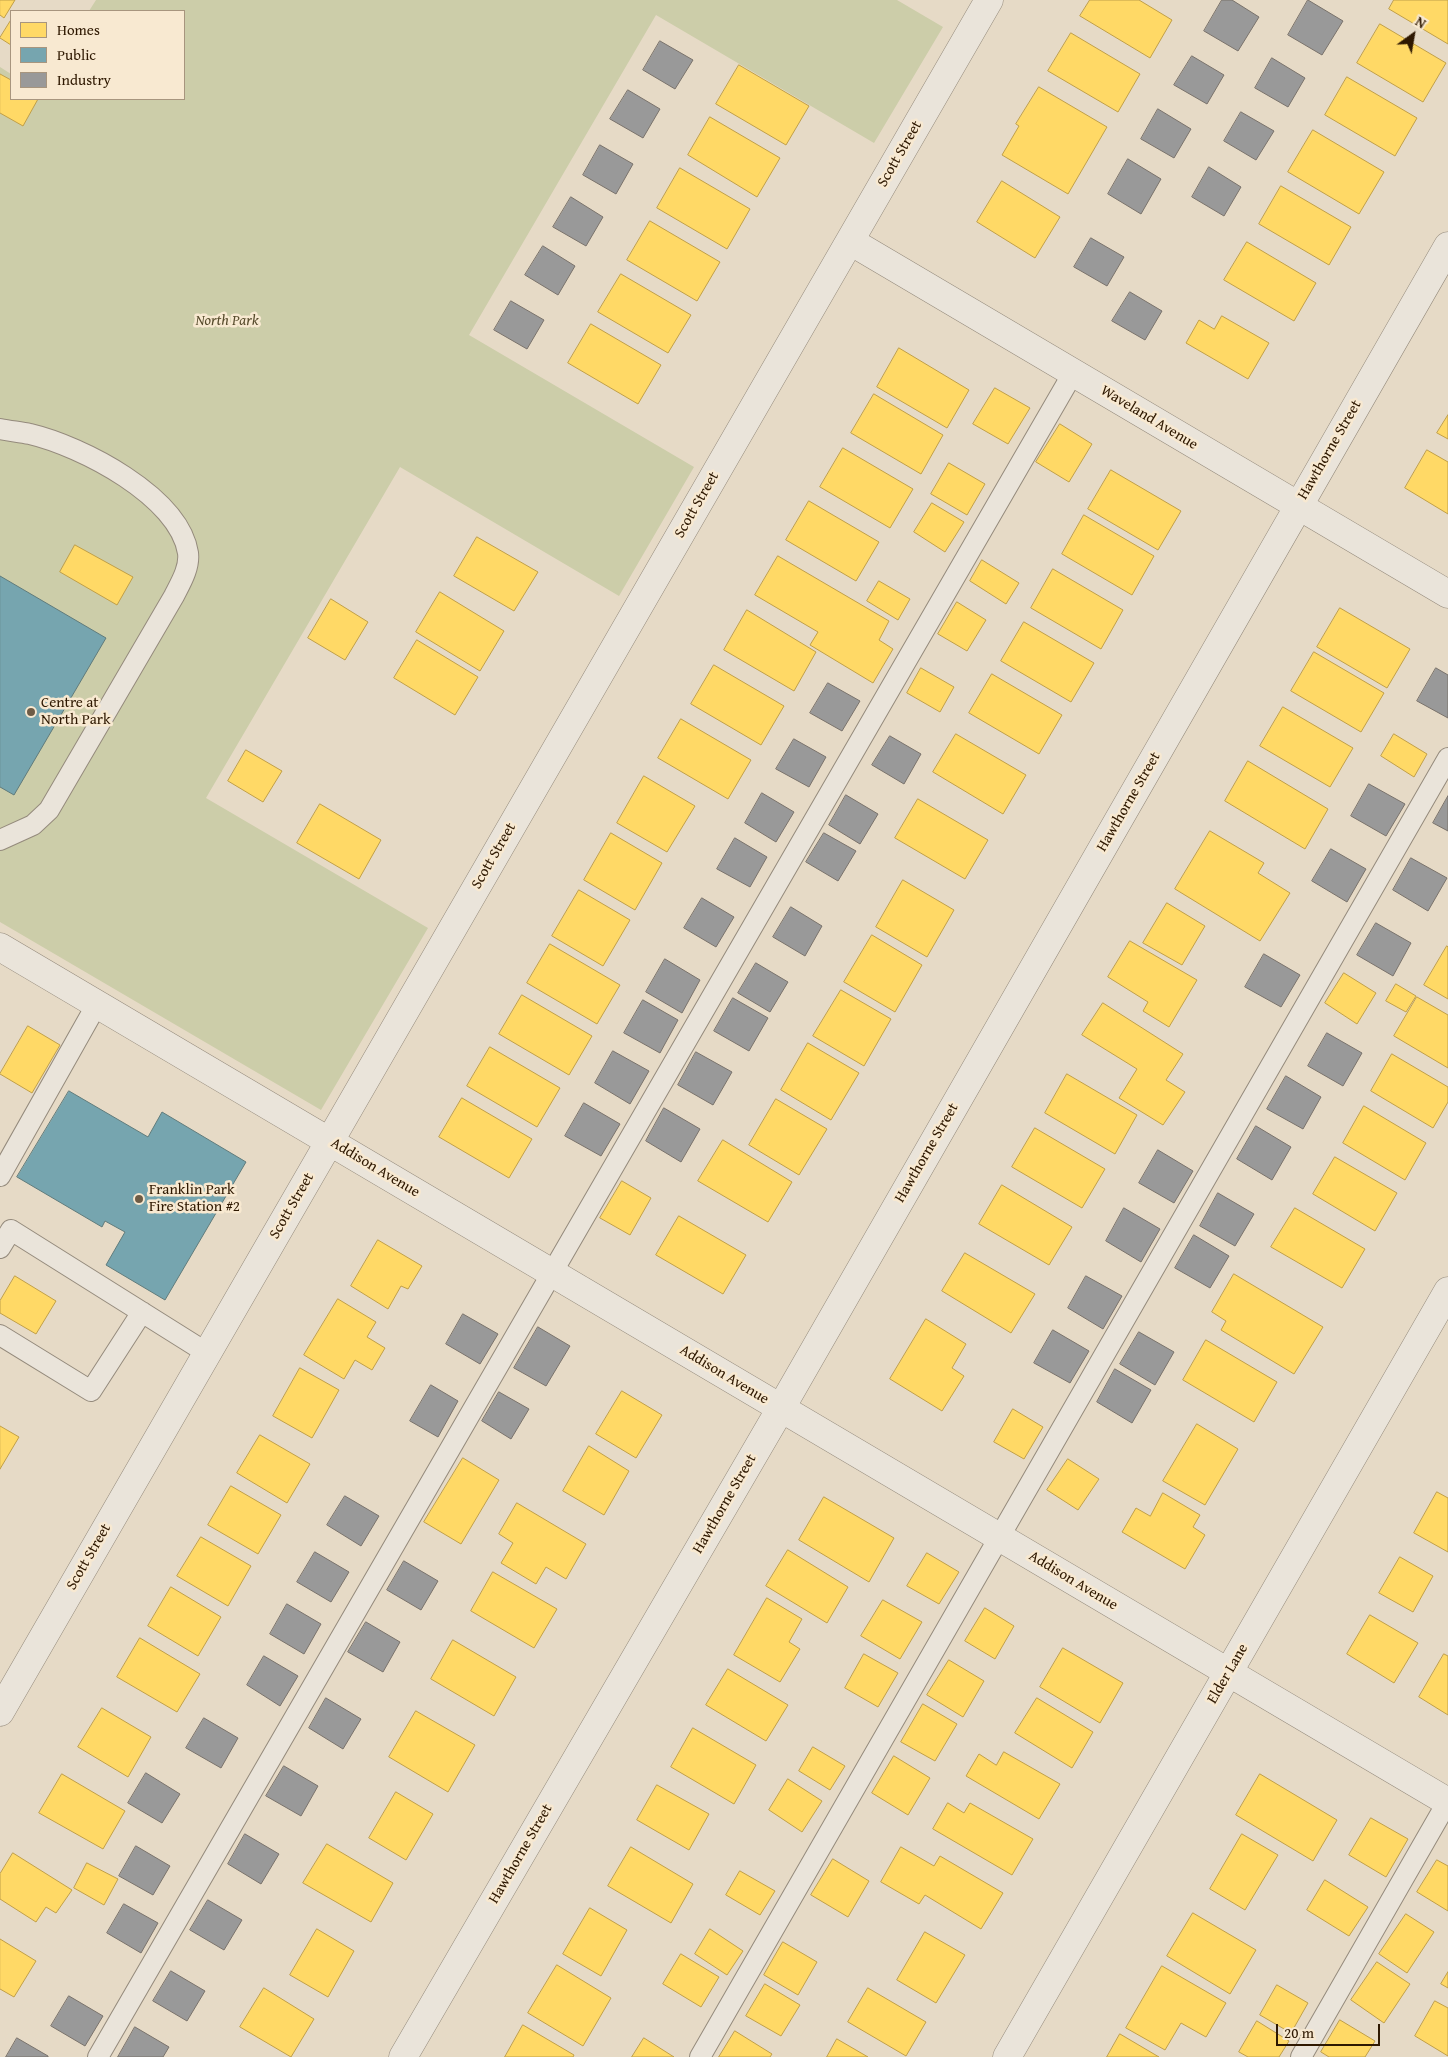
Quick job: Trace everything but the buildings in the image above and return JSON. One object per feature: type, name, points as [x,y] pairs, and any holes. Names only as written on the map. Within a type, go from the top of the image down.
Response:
[{"type":"street","name":"Scott Street","points":[[0,1712],[989,0]]},
{"type":"street","name":"Waveland Avenue","points":[[850,241],[1448,594]]},
{"type":"street","name":"Hawthorne Street","points":[[402,2057],[781,1408],[1448,246]]},
{"type":"street","name":"Addison Avenue","points":[[0,946],[1448,1802]]},
{"type":"street","name":"Elder Lane","points":[[1007,2057],[1448,1291]]},
{"type":"lane","points":[[98,2057],[1073,373]]},
{"type":"lane","points":[[0,429],[31,434],[75,450],[114,469],[147,492],[168,514],[182,533],[188,555],[184,575],[174,596],[49,810],[33,825],[5,832]]},
{"type":"lane","points":[[700,2057],[1448,758]]},
{"type":"lane","points":[[0,1176],[97,1004]]},
{"type":"lane","points":[[0,1248],[12,1230],[207,1353]]},
{"type":"lane","points":[[0,1335],[91,1391],[142,1312]]},
{"type":"lane","points":[[1301,2057],[1448,1802]]},
{"type":"green space","name":"North Park","points":[[96,0],[897,0],[943,27],[874,143],[656,15],[469,335],[694,467],[619,596],[400,467],[206,798],[428,928],[321,1110],[0,922],[0,67],[10,73],[10,100],[185,100],[185,10],[90,10]]},
{"type":"place","name":"Centre at North Park","points":[[31,712]]},
{"type":"place","name":"Franklin Park Fire Station #2","points":[[139,1199]]}]
